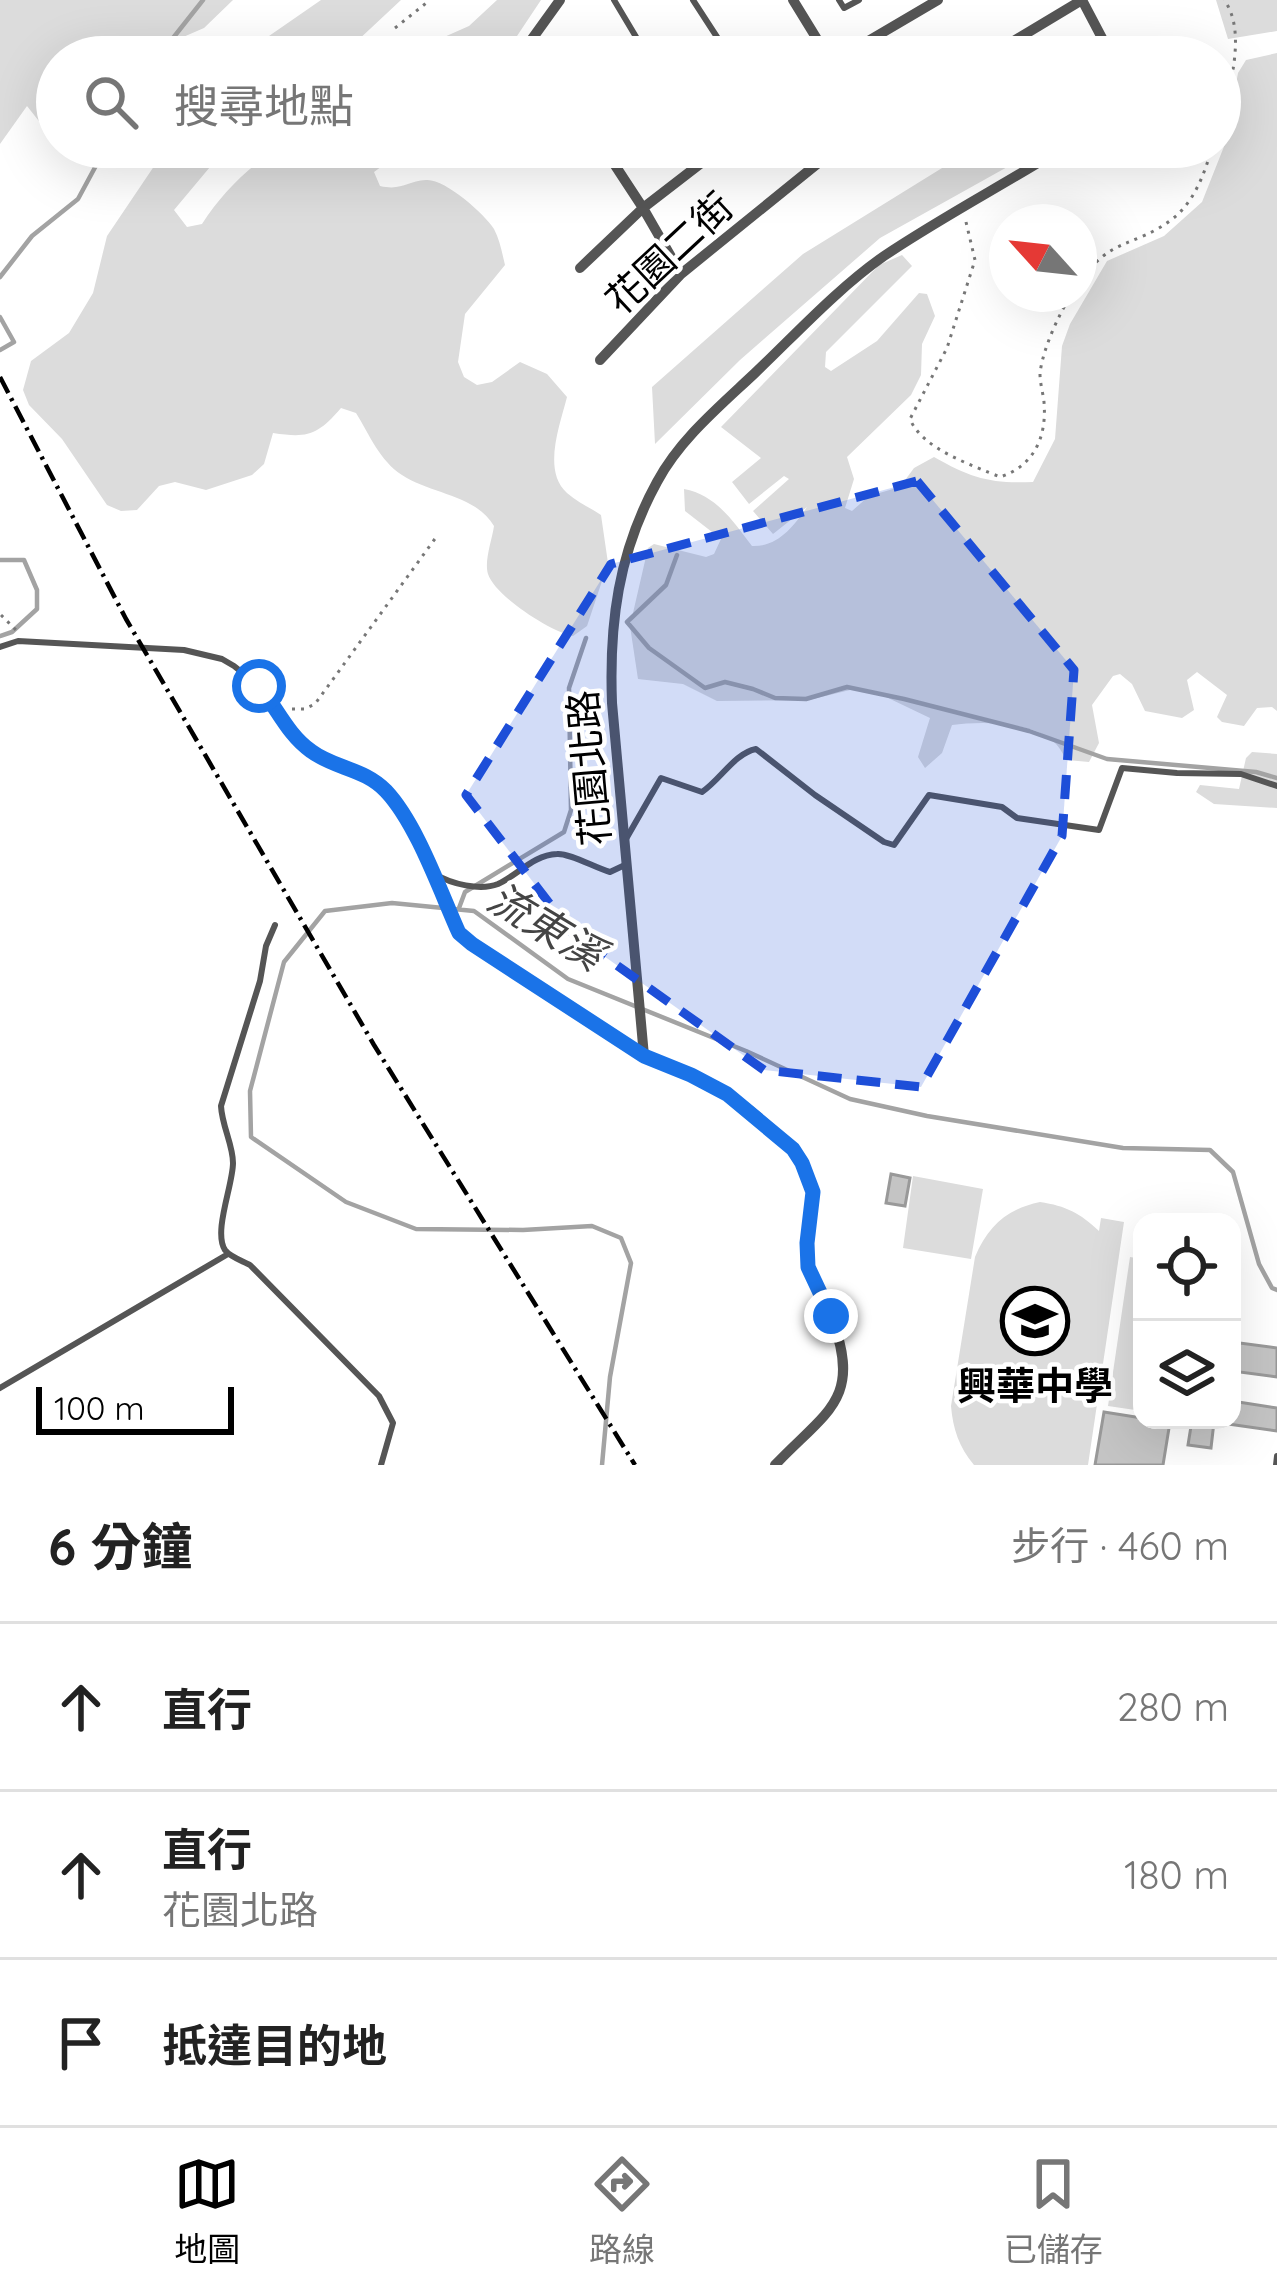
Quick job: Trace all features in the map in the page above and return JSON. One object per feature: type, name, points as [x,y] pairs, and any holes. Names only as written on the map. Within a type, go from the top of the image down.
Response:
[{"type":"street","points":[[535,36],[560,0]]},
{"type":"street","points":[[793,0],[816,36]]},
{"type":"street","points":[[877,36],[938,0]]},
{"type":"street","points":[[1023,36],[1082,0],[1101,36]]},
{"type":"street","points":[[617,168],[681,274]]},
{"type":"street","points":[[580,268],[643,208],[695,168]]},
{"type":"street","name":"花園二街","points":[[599,360],[681,274],[812,168]]},
{"type":"street","name":"花園北路","points":[[644,1055],[610,651],[614,608],[639,521],[658,480],[682,445],[844,290],[882,258],[1030,168]]},
{"type":"street","points":[[644,1055],[727,1094],[793,1149],[810,1182],[812,1212],[806,1255],[843,1349],[843,1385],[828,1413],[775,1465]]},
{"type":"lane","points":[[614,0],[635,36]]},
{"type":"lane","points":[[693,0],[716,36]]},
{"type":"lane","points":[[839,0],[844,8],[859,0]]},
{"type":"lane","points":[[0,647],[27,641],[184,650],[234,665],[259,686],[289,730],[316,755],[358,770],[388,793],[405,817],[459,933],[644,1055]]},
{"type":"lane","points":[[625,841],[661,778],[703,792],[746,751],[756,749],[815,795],[894,845],[929,795],[1003,807],[1017,818],[1099,830],[1122,768],[1241,774],[1277,786]]},
{"type":"lane","points":[[433,874],[481,887],[558,854],[610,872],[628,864]]},
{"type":"lane","points":[[275,925],[221,1106],[233,1161],[223,1247],[250,1265],[380,1396],[393,1423],[381,1465]]},
{"type":"lane","points":[[0,1388],[228,1254]]},
{"type":"lane","points":[[1276,1465],[1277,1456]]},
{"type":"path","points":[[395,28],[430,0]]},
{"type":"path","points":[[1224,0],[1235,36]]},
{"type":"path","points":[[1097,259],[1169,222],[1182,211],[1206,168]]},
{"type":"path","points":[[963,209],[975,260],[947,348],[910,419],[914,429],[946,453],[1000,477],[1015,472],[1037,449],[1045,419],[1040,372],[1060,312]]},
{"type":"path","points":[[279,710],[304,710],[315,704],[437,536]]},
{"type":"path","points":[[1,615],[21,635]]},
{"type":"highlighted area","points":[[917,481],[1074,670],[1062,836],[921,1087],[764,1070],[573,934],[466,795],[611,564]]},
{"type":"shaded area","points":[[0,0],[233,0],[204,28],[186,36],[36,36],[36,117],[27,106],[0,144]]},
{"type":"shaded area","points":[[321,0],[401,0],[362,36],[269,36]]},
{"type":"shaded area","points":[[497,0],[541,0],[517,36],[446,36],[469,26]]},
{"type":"shaded area","points":[[1216,0],[1277,0],[1277,31],[1227,36]]},
{"type":"shaded area","points":[[1277,53],[1277,711],[1257,708],[1244,726],[1222,722],[1217,717],[1227,695],[1197,672],[1187,680],[1194,710],[1182,718],[1145,711],[1132,684],[1120,674],[1113,676],[1092,705],[1099,743],[1089,762],[1067,760],[1056,744],[1035,731],[978,723],[952,725],[942,753],[925,768],[918,757],[930,718],[884,696],[854,689],[809,700],[717,701],[683,684],[638,679],[630,626],[648,548],[654,544],[706,557],[714,554],[721,539],[685,511],[684,489],[715,503],[752,546],[777,539],[807,507],[773,534],[753,511],[789,479],[784,476],[749,504],[732,482],[761,458],[721,427],[879,265],[902,255],[912,266],[826,352],[825,367],[831,371],[877,341],[919,293],[927,294],[935,316],[922,344],[921,375],[911,395],[847,457],[854,479],[845,508],[852,511],[869,496],[900,487],[914,468],[934,457],[982,478],[1033,482],[1055,439],[1062,346],[1077,312],[1097,312],[1097,278],[1107,261],[1164,236],[1202,202],[1215,168],[1241,168],[1241,68],[1246,60]]},
{"type":"shaded area","points":[[153,168],[209,168],[174,210],[187,227],[202,224],[251,168],[379,168],[374,172],[380,186],[434,181],[463,198],[494,229],[505,265],[465,314],[458,362],[464,377],[477,385],[492,382],[520,362],[547,374],[567,397],[555,447],[555,473],[567,493],[601,515],[608,563],[587,626],[573,636],[563,633],[512,602],[488,574],[494,526],[486,516],[465,501],[402,475],[381,455],[356,413],[341,408],[311,433],[273,433],[264,464],[252,475],[206,490],[175,482],[159,486],[137,510],[121,511],[107,505],[62,439],[29,405],[23,390],[31,361],[69,333],[93,293],[107,236]]},
{"type":"shaded area","points":[[942,168],[1005,168],[880,238],[740,360],[655,444],[652,387],[803,254]]},
{"type":"shaded area","points":[[1252,752],[1277,754],[1277,808],[1214,804],[1196,792],[1200,785],[1239,789],[1246,758]]},
{"type":"shaded area","points":[[913,1176],[983,1189],[971,1259],[903,1248]]},
{"type":"shaded area","points":[[1040,1202],[1072,1211],[1099,1231],[1101,1218],[1124,1222],[1088,1465],[974,1465],[958,1437],[951,1406],[975,1257],[1000,1220]]},
{"type":"shaded area","points":[[1130,1257],[1133,1410],[1108,1406]]},
{"type":"building","points":[[891,1174],[910,1178],[905,1206],[886,1203]]},
{"type":"building","points":[[1241,1343],[1277,1348],[1277,1377],[1241,1372]]},
{"type":"building","points":[[1241,1402],[1277,1408],[1277,1431],[1241,1426]]},
{"type":"building","points":[[1104,1412],[1133,1417],[1133,1429],[1169,1429],[1163,1465],[1095,1465]]},
{"type":"building","points":[[1191,1429],[1213,1429],[1211,1448],[1188,1445]]},
{"type":"waterway","points":[[175,36],[203,0]]},
{"type":"waterway","points":[[0,277],[32,236],[78,199],[95,168]]},
{"type":"waterway","points":[[0,317],[14,342],[0,350]]},
{"type":"waterway","points":[[677,555],[666,585],[627,622],[649,648],[705,688],[725,682],[775,698],[806,699],[847,687],[1029,731],[1107,759],[1256,772],[1277,778]]},
{"type":"waterway","points":[[0,560],[24,560],[37,590],[37,609],[12,632],[0,636]]},
{"type":"waterway","points":[[459,908],[465,892],[564,832],[571,810],[569,688],[586,638]]},
{"type":"waterway","name":"流東溪","points":[[602,1465],[610,1377],[631,1263],[621,1238],[592,1226],[416,1229],[346,1202],[251,1137],[250,1091],[284,962],[325,911],[392,903],[474,911],[568,979],[850,1099],[1123,1148],[1210,1150],[1233,1172],[1259,1264],[1277,1290]]},
{"type":"railway","points":[[0,377],[126,619],[374,1045],[635,1465]]},
{"type":"place","name":"興華中學","points":[[1035,1321]]},
{"type":"route","points":[[259,686],[299,742],[331,763],[373,778],[388,793],[405,817],[459,933],[504,968],[644,1056],[727,1094],[793,1149],[813,1192],[808,1267],[831,1316]]}]
